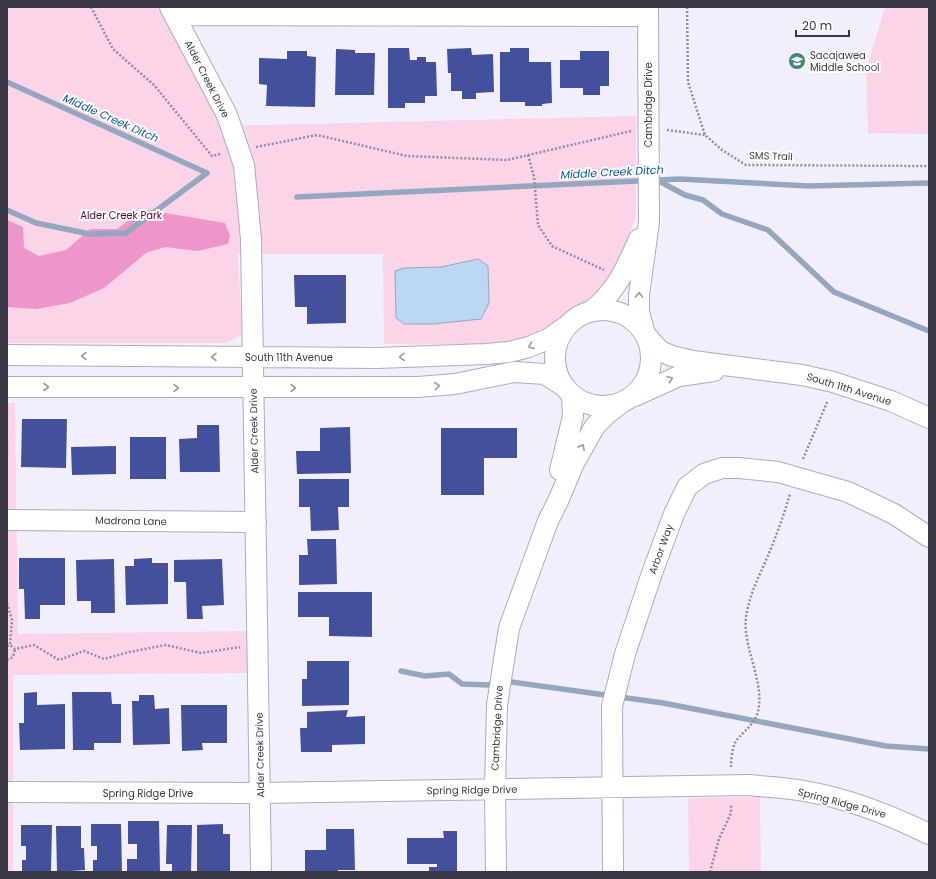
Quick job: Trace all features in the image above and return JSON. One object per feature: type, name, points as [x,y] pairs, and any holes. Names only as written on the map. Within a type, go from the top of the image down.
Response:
[{"type":"street","name":"Alder Creek Drive","points":[[172,11],[227,115],[244,165],[252,239],[262,872]]},
{"type":"street","points":[[172,11],[648,12]]},
{"type":"street","name":"Cambridge Drive","points":[[645,334],[640,312],[639,295],[640,276],[648,237],[648,12]]},
{"type":"street","name":"Cambridge Drive","points":[[591,311],[607,297],[621,279],[643,231],[648,204]]},
{"type":"street","name":"South 11th Avenue","points":[[7,355],[377,358],[509,352],[550,338],[577,317],[591,311],[606,309],[621,313],[634,321],[660,351],[672,356],[693,361],[802,375],[833,382],[891,401],[929,418]]},
{"type":"street","name":"South 11th Avenue","points":[[565,327],[558,340],[554,355],[556,371],[567,390]]},
{"type":"street","name":"South 11th Avenue","points":[[628,400],[645,382],[651,366],[651,349],[645,334]]},
{"type":"street","name":"South 11th Avenue","points":[[7,387],[418,387],[454,384],[514,372],[545,374],[587,405],[604,407],[628,400],[679,376],[745,368],[766,370]]},
{"type":"street","name":"Cambridge Drive","points":[[548,521],[553,494],[570,435],[573,416],[567,390]]},
{"type":"street","name":"Cambridge Drive","points":[[496,872],[495,789],[497,705],[503,658],[509,628],[548,521],[574,463],[595,426],[607,414],[628,400]]},
{"type":"street","name":"Arbor Way","points":[[613,872],[611,787],[612,706],[625,654],[674,514],[687,487],[704,474],[722,468],[778,472],[848,492],[894,514],[929,537]]},
{"type":"street","name":"Madrona Lane","points":[[7,520],[256,522]]},
{"type":"street","name":"Spring Ridge Drive","points":[[7,792],[260,793],[749,785],[805,791],[894,817],[929,834]]},
{"type":"path","points":[[91,7],[113,49],[154,86],[212,156],[317,135],[407,156],[507,160],[528,154],[648,128],[705,135],[688,82],[687,7]]},
{"type":"path","name":"SMS Trail","points":[[705,135],[722,150],[746,165],[929,166]]},
{"type":"path","points":[[528,154],[534,177],[538,225],[552,246],[621,279]]},
{"type":"path","points":[[710,872],[719,839],[730,813],[730,764],[735,742],[748,730],[757,715],[759,697],[756,673],[746,639],[746,617],[752,590],[785,510],[795,477],[826,405],[833,382]]},
{"type":"path","points":[[7,443],[7,454]]},
{"type":"path","points":[[7,603],[12,620],[9,645],[15,649],[34,645],[59,660],[84,651],[104,659],[129,652],[166,645],[201,653],[258,645]]},
{"type":"path","points":[[7,660],[13,657],[15,649]]},
{"type":"green space","name":"Alder Creek Park","points":[[7,7],[157,7],[210,99],[219,126],[636,116],[636,218],[620,258],[594,301],[542,331],[507,345],[384,344],[383,254],[238,254],[242,334],[227,343],[7,343]]},
{"type":"green space","points":[[885,7],[929,7],[929,134],[868,133],[866,71]]},
{"type":"green space","points":[[7,403],[15,403],[18,634],[248,631],[249,673],[13,675],[13,872],[7,872]]},
{"type":"green space","points":[[760,797],[761,872],[689,872],[688,798]]},
{"type":"shaded area","points":[[147,210],[225,223],[230,236],[228,244],[198,251],[165,247],[146,253],[104,288],[70,303],[36,309],[7,307],[7,220],[23,227],[24,248],[39,256],[66,250],[90,229],[117,229],[136,215]]},
{"type":"water","points":[[478,259],[488,266],[489,303],[481,319],[433,324],[404,324],[396,318],[395,271],[404,268],[441,267]]},
{"type":"building","points":[[388,48],[409,48],[410,60],[417,60],[417,57],[426,57],[426,62],[436,62],[437,96],[425,96],[425,103],[405,103],[405,108],[388,108]]},
{"type":"building","points":[[471,48],[472,55],[493,54],[494,92],[476,93],[476,99],[462,99],[462,91],[451,91],[451,73],[448,73],[447,49]]},
{"type":"building","points":[[510,48],[529,48],[529,62],[551,62],[552,103],[542,104],[542,106],[525,106],[525,102],[500,102],[500,52],[510,52]]},
{"type":"building","points":[[336,49],[355,50],[355,53],[375,53],[374,95],[335,95]]},
{"type":"building","points":[[287,51],[307,51],[307,56],[316,57],[315,107],[266,106],[267,85],[259,84],[259,58],[287,59]]},
{"type":"building","points":[[580,51],[609,51],[609,86],[600,86],[600,95],[583,95],[583,88],[560,88],[560,60],[580,60]]},
{"type":"building","points":[[294,275],[346,275],[346,323],[307,324],[307,307],[295,307]]},
{"type":"building","points":[[22,419],[67,419],[66,468],[21,467]]},
{"type":"building","points":[[197,425],[219,425],[220,472],[180,472],[179,439],[197,438]]},
{"type":"building","points":[[350,427],[351,473],[297,474],[296,451],[320,451],[320,428]]},
{"type":"building","points":[[441,428],[517,428],[517,458],[484,458],[484,495],[441,495]]},
{"type":"building","points":[[130,437],[166,437],[166,479],[130,479]]},
{"type":"building","points":[[116,446],[116,474],[72,475],[71,447]]},
{"type":"building","points":[[299,479],[349,479],[349,507],[338,507],[339,530],[311,531],[310,507],[299,507]]},
{"type":"building","points":[[307,539],[336,539],[337,584],[299,585],[299,555],[308,555]]},
{"type":"building","points":[[19,558],[65,558],[65,605],[40,605],[40,619],[25,619],[24,589],[19,589]]},
{"type":"building","points":[[152,558],[152,563],[168,563],[168,604],[126,605],[125,566],[134,566],[134,559]]},
{"type":"building","points":[[114,559],[115,613],[91,613],[91,601],[77,601],[76,560]]},
{"type":"building","points":[[222,559],[224,605],[202,606],[203,619],[187,619],[186,582],[174,582],[174,560]]},
{"type":"building","points":[[298,592],[372,592],[372,637],[329,636],[329,617],[298,617]]},
{"type":"building","points":[[307,661],[349,661],[349,705],[302,706],[302,679],[307,679]]},
{"type":"building","points":[[37,692],[37,705],[65,704],[65,749],[20,750],[19,723],[24,723],[24,693]]},
{"type":"building","points":[[72,692],[111,692],[112,704],[121,704],[121,743],[94,743],[94,750],[73,750]]},
{"type":"building","points":[[139,695],[154,695],[155,709],[169,708],[170,744],[133,745],[132,701],[139,701]]},
{"type":"building","points":[[181,705],[227,705],[227,743],[202,743],[203,750],[182,751]]},
{"type":"building","points":[[348,710],[346,717],[365,716],[365,744],[332,745],[332,752],[301,752],[300,728],[307,728],[307,712]]},
{"type":"building","points":[[128,821],[159,821],[160,872],[127,872],[127,859],[137,859],[137,844],[128,844]]},
{"type":"building","points":[[91,824],[121,824],[122,872],[93,872],[93,860],[97,860],[97,846],[91,846]]},
{"type":"building","points":[[223,824],[223,834],[230,834],[230,872],[197,872],[197,825]]},
{"type":"building","points":[[21,825],[52,825],[51,872],[22,872],[22,860],[26,860],[26,846],[21,846]]},
{"type":"building","points":[[167,825],[192,825],[191,872],[172,872],[172,864],[166,864]]},
{"type":"building","points":[[56,826],[81,826],[81,848],[84,848],[85,870],[57,872]]},
{"type":"building","points":[[326,829],[354,829],[355,870],[338,870],[338,872],[305,872],[305,850],[326,850]]},
{"type":"building","points":[[443,831],[457,831],[457,872],[429,872],[429,867],[437,867],[437,864],[407,864],[407,838],[444,838]]},
{"type":"waterway","name":"Middle Creek Ditch","points":[[7,82],[207,173],[126,233],[90,234],[36,223],[7,210]]},
{"type":"waterway","name":"Middle Creek Ditch","points":[[297,197],[680,179],[808,186],[929,183]]},
{"type":"waterway","points":[[657,180],[685,195],[703,200],[722,214],[768,230],[834,292],[929,331]]},
{"type":"waterway","points":[[401,671],[425,676],[449,674],[462,684],[489,685],[497,680]]},
{"type":"waterway","points":[[505,681],[663,703],[886,746],[929,749]]},
{"type":"place","name":"Sacajawea Middle School","points":[[797,61]]}]
